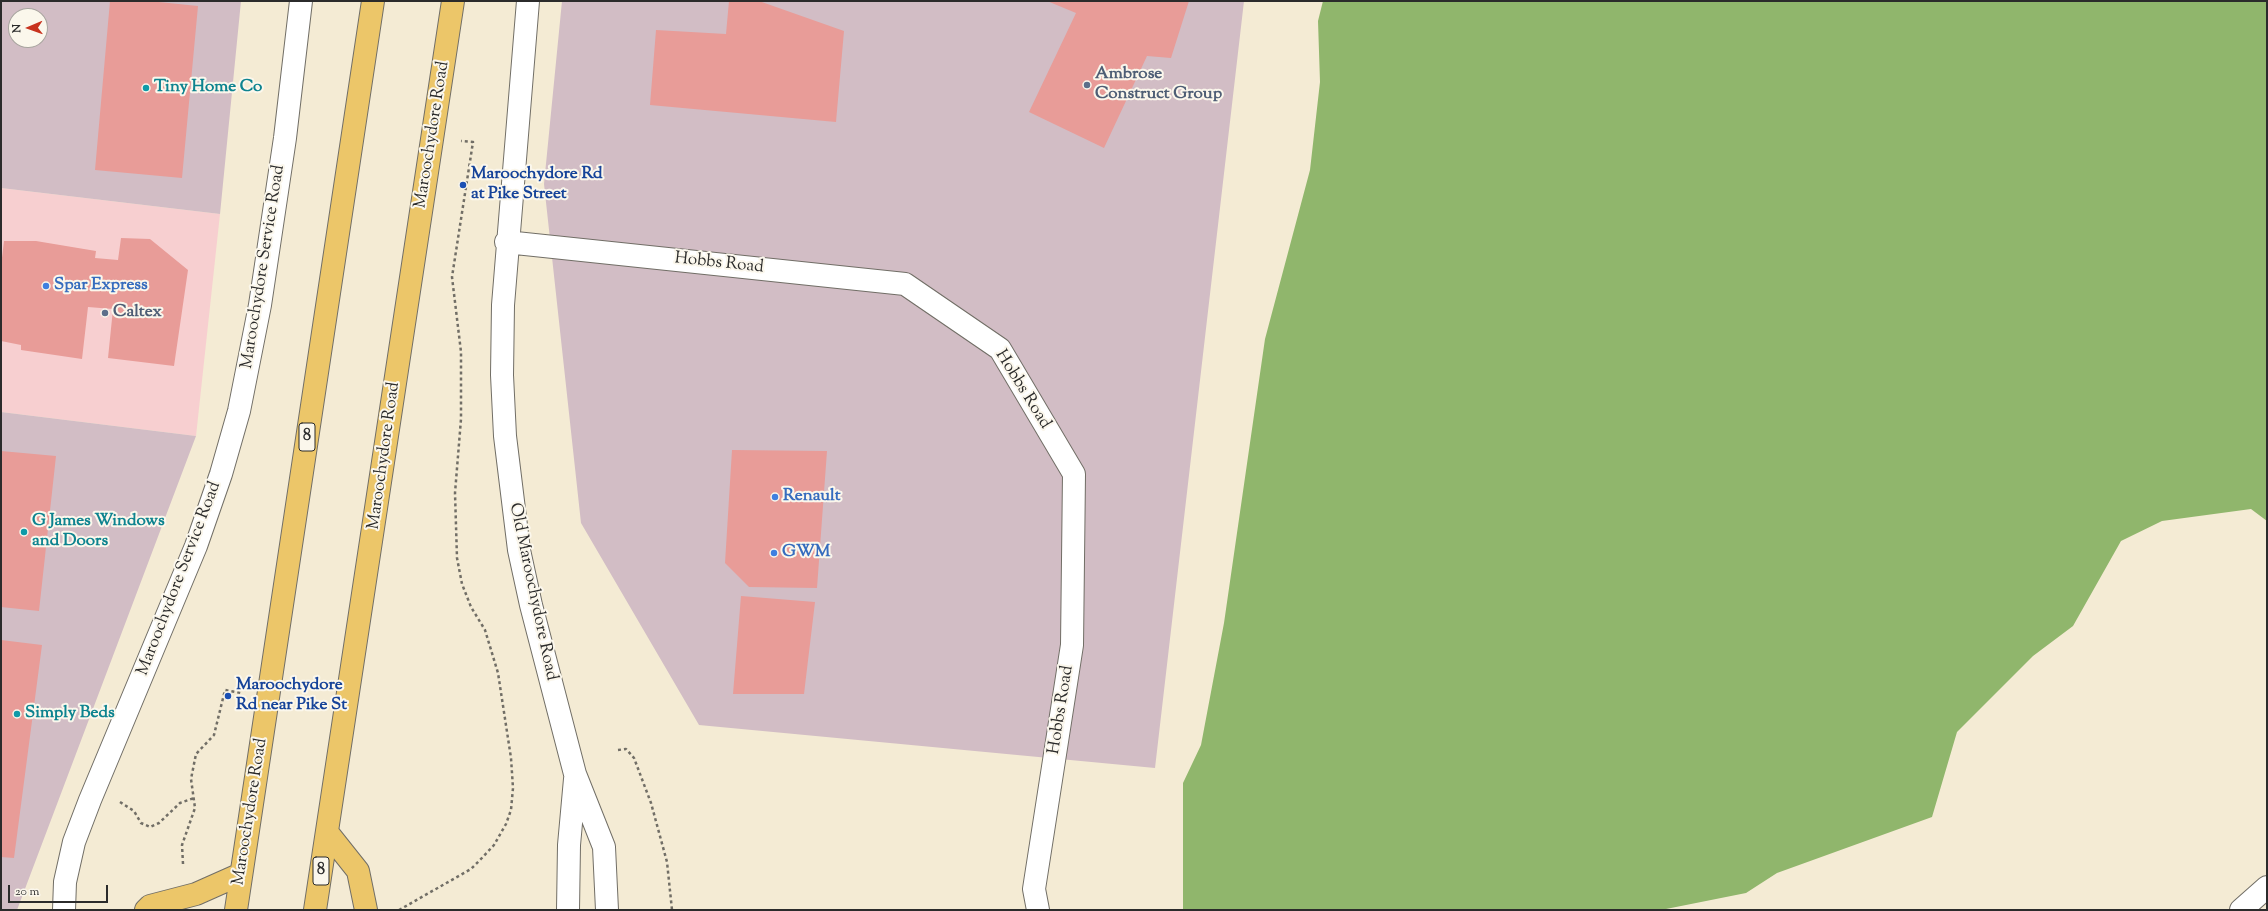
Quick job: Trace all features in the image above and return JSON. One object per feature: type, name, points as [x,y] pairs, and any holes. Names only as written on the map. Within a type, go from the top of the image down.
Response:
[{"type":"highway","name":"Maroochydore Road","points":[[236,910],[373,1]]},
{"type":"highway","name":"Maroochydore Road","points":[[315,910],[368,572],[453,1]]},
{"type":"highway","points":[[327,832],[358,871],[366,910]]},
{"type":"highway","points":[[146,910],[150,906],[196,894],[241,874]]},
{"type":"street","name":"Maroochydore Service Road","points":[[64,910],[65,882],[74,842],[90,800],[196,546],[221,474],[239,411],[260,305],[283,153],[301,1]]},
{"type":"street","name":"Old Maroochydore Road","points":[[528,1],[506,242],[502,305],[502,375],[511,496],[531,605],[575,774],[604,847],[607,910]]},
{"type":"street","name":"Hobbs Road","points":[[506,242],[905,284],[1000,349],[1074,474],[1072,645],[1034,889],[1038,910]]},
{"type":"street","name":"Old Maroochydore Road","points":[[568,910],[569,845],[575,774]]},
{"type":"street","points":[[2240,910],[2267,886]]},
{"type":"path","points":[[399,910],[465,873],[494,846],[506,824],[511,810],[513,788],[511,758],[498,673],[484,630],[471,607],[462,584],[457,558],[455,493],[461,419],[461,352],[452,277],[473,142],[432,138]]},
{"type":"path","points":[[183,864],[182,845],[193,817],[194,798],[191,778],[196,754],[214,734],[225,690],[269,696]]},
{"type":"path","points":[[618,750],[626,749],[634,758],[651,803],[667,862],[672,910]]},
{"type":"path","points":[[116,800],[127,805],[134,811],[141,823],[150,827],[159,823],[180,803],[194,798]]},
{"type":"shaded area","points":[[1,1],[241,1],[220,214],[1,188]]},
{"type":"shaded area","points":[[562,1],[1244,1],[1155,768],[699,725],[581,523],[544,184]]},
{"type":"shaded area","name":"Caltex","points":[[1,188],[220,214],[196,436],[1,412]]},
{"type":"shaded area","points":[[1,412],[196,436],[17,910],[1,910]]},
{"type":"green space","points":[[1323,1],[2267,1],[2267,521],[2251,509],[2162,521],[2121,541],[2073,626],[2033,656],[1957,732],[1932,817],[1777,873],[1746,893],[1661,910],[1183,910],[1183,783],[1201,745],[1224,623],[1265,339],[1310,170],[1320,82],[1318,21]]},
{"type":"building","name":"Tiny Home Co","points":[[110,1],[149,1],[198,6],[182,178],[95,170]]},
{"type":"building","points":[[729,1],[759,1],[844,31],[836,122],[650,105],[656,30],[726,34]]},
{"type":"building","name":"Ambrose Construct Group","points":[[1047,1],[1189,1],[1171,58],[1147,56],[1104,148],[1029,112],[1076,13]]},
{"type":"building","points":[[121,238],[150,239],[188,270],[174,366],[108,358],[113,309],[88,307],[82,359],[21,350],[21,345],[1,341],[1,266],[4,241],[36,241],[96,251],[95,258],[118,260]]},
{"type":"building","points":[[732,450],[827,451],[817,588],[749,587],[725,563]]},
{"type":"building","name":"G James Windows and Doors","points":[[1,451],[56,456],[39,611],[1,607]]},
{"type":"building","points":[[741,596],[815,602],[804,694],[733,694]]},
{"type":"building","name":"Simply Beds","points":[[1,640],[42,645],[14,858],[1,857]]},
{"type":"place","name":"Ambrose Construct Group","points":[[1087,85]]},
{"type":"place","name":"Tiny Home Co","points":[[146,88]]},
{"type":"place","name":"Maroochydore Rd at Pike Street","points":[[463,185]]},
{"type":"place","name":"Spar Express","points":[[46,286]]},
{"type":"place","name":"Caltex","points":[[105,313]]},
{"type":"place","name":"Renault","points":[[775,497]]},
{"type":"place","name":"G James Windows and Doors","points":[[24,532]]},
{"type":"place","name":"GWM","points":[[774,553]]},
{"type":"place","name":"Maroochydore Rd near Pike St","points":[[228,696]]},
{"type":"place","name":"Simply Beds","points":[[17,714]]}]
